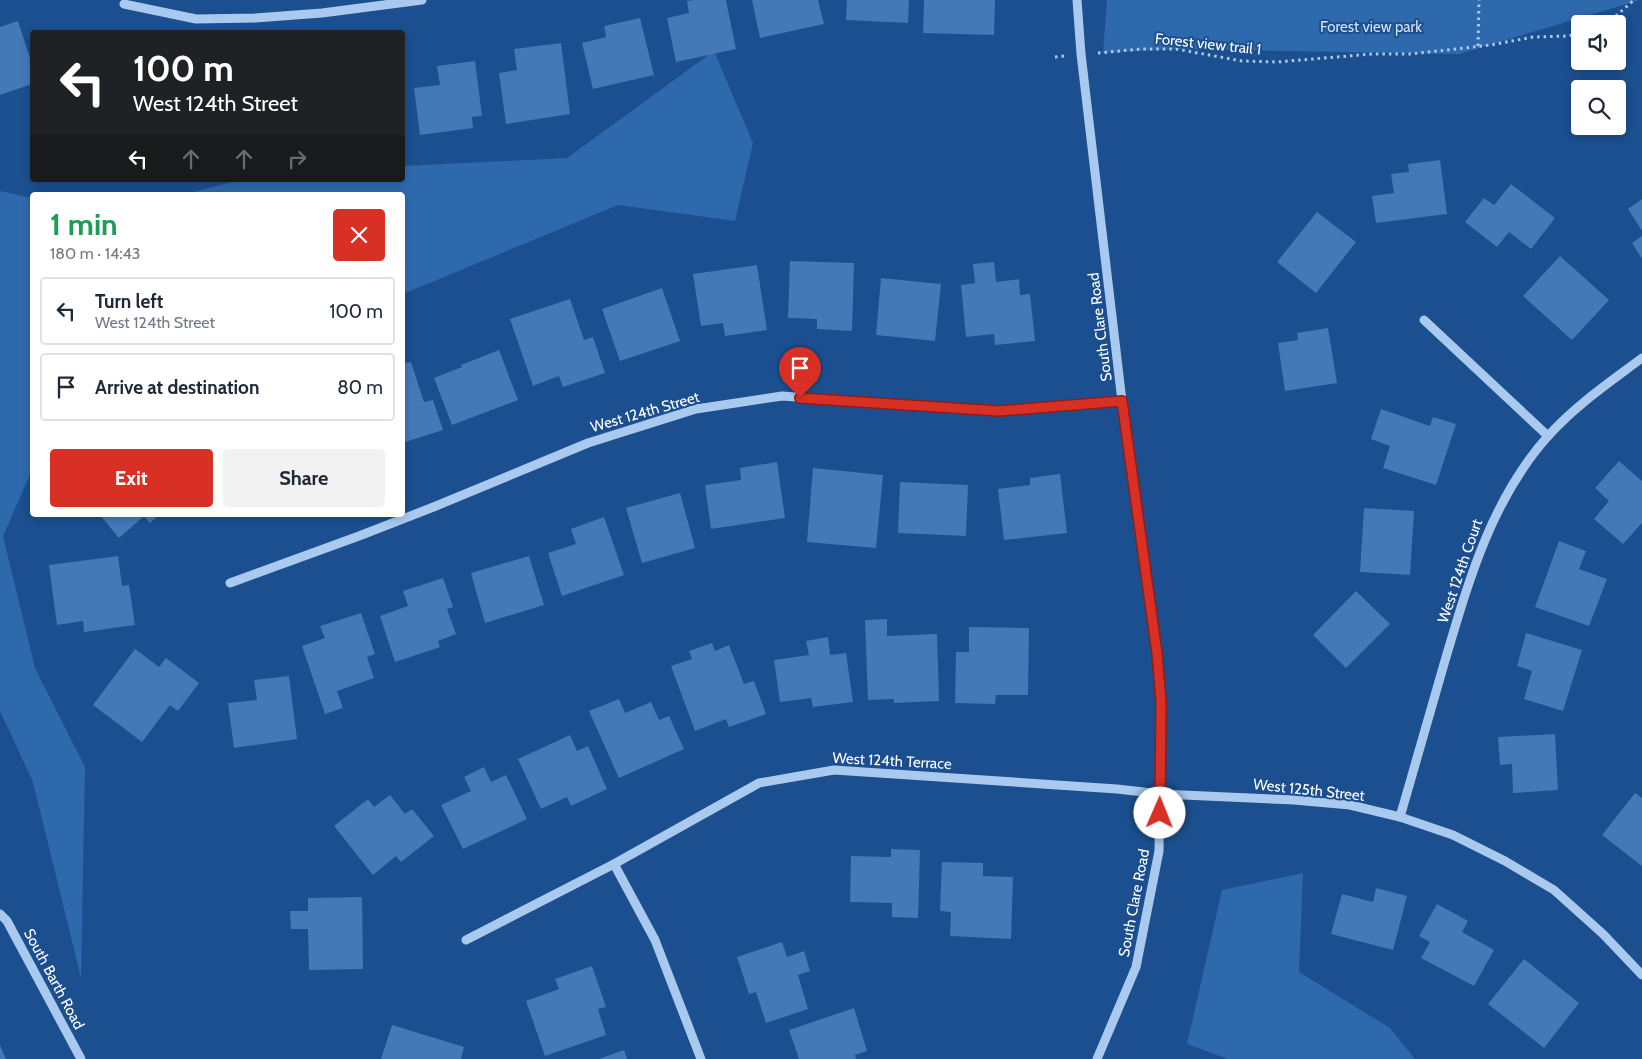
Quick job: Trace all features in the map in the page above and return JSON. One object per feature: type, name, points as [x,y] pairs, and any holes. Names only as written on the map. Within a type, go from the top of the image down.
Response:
[{"type":"street","points":[[124,4],[196,19],[255,18],[322,13],[422,0]]},
{"type":"street","name":"South Clare Road","points":[[1077,0],[1081,54],[1122,401],[1157,653],[1161,702],[1159,851],[1136,966],[1097,1059]]},
{"type":"street","points":[[1424,320],[1548,436]]},
{"type":"street","name":"West 124th Court","points":[[1400,817],[1477,557],[1495,516],[1521,471],[1548,436],[1576,408],[1642,358]]},
{"type":"street","name":"West 124th Street","points":[[230,583],[427,510],[588,443],[696,409],[782,396],[999,411],[1122,401]]},
{"type":"street","name":"West 124th Terrace","points":[[466,940],[614,864],[759,783],[834,770],[1108,788],[1161,794]]},
{"type":"street","name":"West 125th Street","points":[[1161,794],[1294,800],[1350,805],[1400,817],[1453,835],[1505,861],[1554,890],[1603,934],[1642,975]]},
{"type":"street","points":[[614,864],[655,940],[701,1059]]},
{"type":"street","name":"South Barth Road","points":[[0,914],[7,922],[81,1059]]},
{"type":"path","points":[[1478,46],[1479,0]]},
{"type":"path","points":[[1617,15],[1634,0]]},
{"type":"path","name":"Forest view trail 1","points":[[1055,57],[1141,49],[1176,49],[1242,61],[1277,62],[1372,54],[1411,54],[1533,37],[1571,35]]},
{"type":"green space","name":"Forest view park","points":[[1107,0],[1640,0],[1590,15],[1571,15],[1571,21],[1459,54],[1176,49],[1103,53]]},
{"type":"green space","points":[[714,51],[753,143],[735,221],[618,205],[405,293],[405,192],[194,192],[232,182],[405,182],[405,166],[567,158]]},
{"type":"green space","points":[[0,191],[30,198],[30,475],[3,536],[35,668],[85,767],[81,978],[33,782],[0,711]]},
{"type":"green space","points":[[1303,873],[1299,972],[1390,1028],[1415,1059],[1228,1059],[1187,1044],[1222,890]]},
{"type":"building","points":[[726,0],[736,49],[676,62],[667,18],[689,13],[687,1]]},
{"type":"building","points":[[752,0],[818,0],[824,24],[760,38]]},
{"type":"building","points":[[847,0],[909,0],[908,23],[846,20]]},
{"type":"building","points":[[924,0],[995,0],[994,35],[923,33]]},
{"type":"building","points":[[640,18],[654,75],[593,89],[582,43],[606,37],[604,26]]},
{"type":"building","points":[[18,21],[30,59],[30,85],[0,95],[0,27]]},
{"type":"building","points":[[561,43],[570,114],[506,124],[499,73],[517,70],[514,49]]},
{"type":"building","points":[[475,61],[482,116],[472,117],[473,128],[420,135],[414,88],[440,85],[437,66]]},
{"type":"building","points":[[1440,160],[1447,214],[1376,223],[1372,196],[1394,193],[1391,174],[1409,172],[1408,164]]},
{"type":"building","points":[[1511,184],[1555,218],[1531,249],[1509,232],[1497,247],[1465,222],[1484,198],[1494,205]]},
{"type":"building","points":[[1642,199],[1642,231],[1628,209]]},
{"type":"building","points":[[1317,212],[1356,242],[1316,293],[1277,262]]},
{"type":"building","points":[[1642,236],[1642,259],[1632,243]]},
{"type":"building","points":[[1560,256],[1609,300],[1572,340],[1523,296]]},
{"type":"building","points":[[790,261],[854,263],[852,331],[817,329],[817,319],[788,318]]},
{"type":"building","points":[[994,262],[996,282],[1019,279],[1020,295],[1030,294],[1035,341],[995,345],[994,334],[966,337],[961,285],[975,283],[973,264]]},
{"type":"building","points":[[757,265],[767,330],[725,336],[723,323],[701,326],[693,274]]},
{"type":"building","points":[[881,278],[941,284],[935,341],[876,335]]},
{"type":"building","points":[[662,288],[680,341],[620,361],[602,309]]},
{"type":"building","points":[[570,299],[584,340],[593,337],[605,373],[563,387],[559,376],[533,386],[510,319]]},
{"type":"building","points":[[1328,328],[1337,383],[1285,391],[1278,343],[1298,340],[1297,333]]},
{"type":"building","points":[[499,350],[518,400],[452,425],[434,378]]},
{"type":"building","points":[[411,362],[424,402],[433,400],[443,430],[405,442],[405,363]]},
{"type":"building","points":[[1381,409],[1430,426],[1433,417],[1456,424],[1436,485],[1383,468],[1390,446],[1371,439]]},
{"type":"building","points":[[1619,461],[1642,481],[1642,523],[1623,544],[1594,519],[1609,501],[1595,488]]},
{"type":"building","points":[[777,462],[785,518],[711,529],[705,485],[741,480],[740,468]]},
{"type":"building","points":[[813,468],[883,475],[876,548],[807,542]]},
{"type":"building","points":[[1060,474],[1067,533],[1004,540],[998,489],[1030,485],[1030,478]]},
{"type":"building","points":[[900,482],[968,485],[966,536],[898,533]]},
{"type":"building","points":[[680,493],[695,548],[642,563],[626,508]]},
{"type":"building","points":[[1364,508],[1414,511],[1410,575],[1360,572]]},
{"type":"building","points":[[102,517],[143,517],[119,538]]},
{"type":"building","points":[[145,517],[157,517],[150,523]]},
{"type":"building","points":[[604,517],[624,575],[562,596],[548,553],[576,544],[571,529]]},
{"type":"building","points":[[1559,541],[1586,551],[1579,569],[1607,579],[1589,626],[1535,607]]},
{"type":"building","points":[[118,556],[122,586],[129,585],[135,625],[84,632],[83,621],[57,625],[49,565]]},
{"type":"building","points":[[529,556],[544,605],[485,623],[471,573]]},
{"type":"building","points":[[443,578],[453,607],[447,609],[456,634],[438,641],[440,647],[395,662],[380,616],[408,606],[403,591]]},
{"type":"building","points":[[1356,591],[1390,624],[1346,668],[1313,635]]},
{"type":"building","points":[[361,613],[375,654],[367,657],[374,678],[337,691],[343,708],[325,714],[302,646],[325,638],[320,626]]},
{"type":"building","points":[[887,619],[887,636],[937,634],[939,701],[894,703],[894,699],[868,700],[865,620]]},
{"type":"building","points":[[969,627],[1029,628],[1028,695],[996,695],[995,704],[955,703],[956,652],[969,652]]},
{"type":"building","points":[[1526,633],[1582,650],[1563,711],[1524,699],[1532,671],[1517,666]]},
{"type":"building","points":[[828,637],[830,655],[846,653],[853,702],[813,707],[811,698],[780,702],[774,660],[809,655],[806,641]]},
{"type":"building","points":[[712,643],[715,651],[729,645],[744,684],[754,681],[766,714],[729,727],[726,719],[695,731],[671,666],[692,659],[689,651]]},
{"type":"building","points":[[135,649],[159,667],[166,658],[199,683],[178,711],[170,705],[142,742],[93,705]]},
{"type":"building","points":[[289,676],[297,739],[234,748],[228,703],[257,700],[254,680]]},
{"type":"building","points":[[619,699],[625,713],[651,702],[659,720],[669,716],[684,749],[619,778],[589,711]]},
{"type":"building","points":[[1555,734],[1558,790],[1513,793],[1512,764],[1500,765],[1498,737]]},
{"type":"building","points":[[570,735],[577,751],[588,746],[607,789],[571,806],[567,797],[541,809],[518,759]]},
{"type":"building","points":[[484,767],[491,782],[506,775],[527,819],[463,849],[441,805],[471,791],[464,777]]},
{"type":"building","points":[[1635,793],[1642,798],[1642,866],[1602,835]]},
{"type":"building","points":[[390,795],[405,814],[412,809],[434,836],[401,862],[396,856],[373,875],[334,826],[368,799],[374,807]]},
{"type":"building","points":[[891,849],[920,850],[918,918],[892,917],[892,903],[850,902],[851,856],[891,857]]},
{"type":"building","points":[[942,862],[983,863],[983,876],[1013,877],[1011,939],[950,936],[951,912],[940,911]]},
{"type":"building","points":[[1376,888],[1407,896],[1393,950],[1331,934],[1342,894],[1373,902]]},
{"type":"building","points":[[362,897],[363,969],[309,970],[308,929],[291,929],[290,911],[308,911],[308,898]]},
{"type":"building","points":[[1437,904],[1468,921],[1462,932],[1494,950],[1474,986],[1421,958],[1430,942],[1419,936]]},
{"type":"building","points":[[782,942],[787,957],[804,951],[810,971],[798,975],[808,1009],[766,1023],[756,992],[749,994],[737,957]]},
{"type":"building","points":[[1524,959],[1579,1003],[1544,1048],[1488,1004]]},
{"type":"building","points":[[592,966],[606,1007],[598,1009],[606,1035],[545,1056],[526,1001],[559,989],[555,979]]},
{"type":"building","points":[[854,1008],[867,1051],[855,1055],[856,1059],[799,1059],[789,1030]]},
{"type":"building","points":[[392,1025],[464,1047],[461,1059],[381,1059]]},
{"type":"building","points":[[0,1045],[6,1059],[0,1059]]},
{"type":"building","points":[[624,1050],[627,1059],[599,1059]]},
{"type":"route","points":[[800,398],[999,411],[1122,401],[1157,653],[1161,702],[1160,813]]}]
